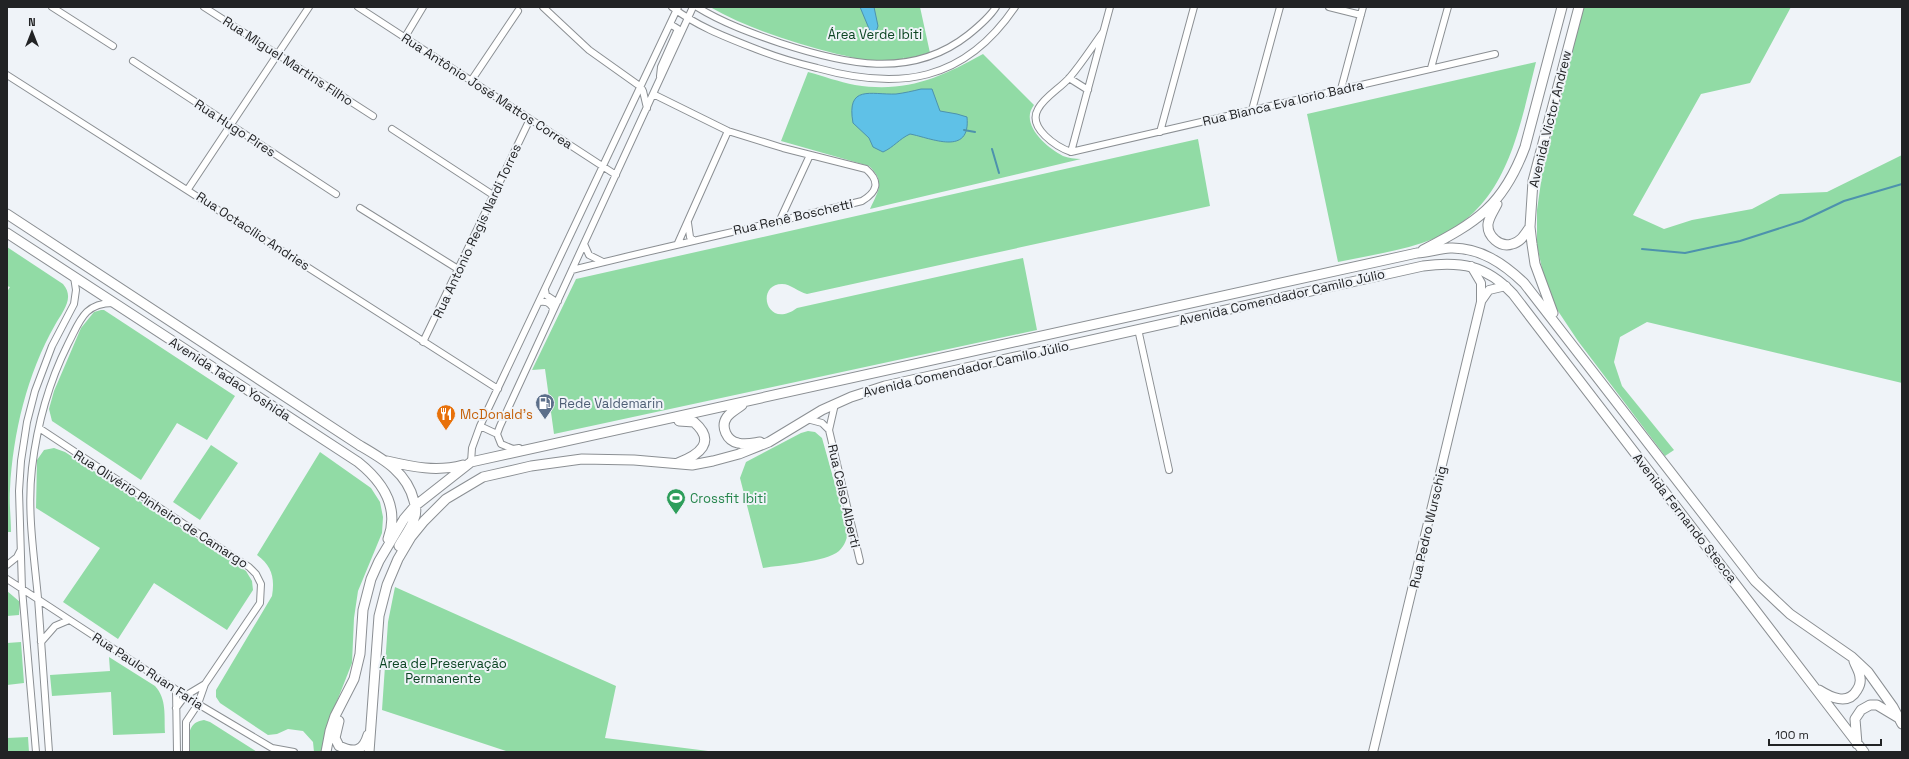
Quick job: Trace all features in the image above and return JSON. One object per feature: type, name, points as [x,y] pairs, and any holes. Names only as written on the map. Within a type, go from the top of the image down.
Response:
[{"type":"main road","name":"Avenida Victor Andrew","points":[[1417,253],[1466,227],[1479,218],[1501,195],[1516,169],[1525,147],[1562,7]]},
{"type":"main road","name":"Avenida Victor Andrew","points":[[1557,324],[1535,264],[1530,227],[1533,181],[1579,7]]},
{"type":"main road","points":[[1501,195],[1488,225],[1490,234],[1495,240],[1506,245],[1512,244],[1522,238],[1530,227]]},
{"type":"main road","name":"Avenida Tadao Yoshida","points":[[7,214],[354,441],[386,460],[404,477],[411,490],[415,506]]},
{"type":"main road","name":"Avenida Tadao Yoshida","points":[[7,233],[373,474],[390,502],[392,525],[379,561]]},
{"type":"main road","name":"Avenida Comendador Camilo Júlio","points":[[326,752],[330,730],[335,716],[346,698],[354,679],[360,654],[363,610],[371,579],[379,561],[404,519],[415,506],[470,463],[1417,253],[1451,248],[1471,250],[1505,266],[1524,283],[1557,324]]},
{"type":"main road","name":"Avenida Comendador Camilo Júlio","points":[[369,752],[380,616],[384,596],[398,559],[411,537],[424,521],[446,499],[483,477],[530,466],[582,459],[634,460],[675,465],[692,465],[713,462],[739,454],[769,442],[835,404],[885,386],[1423,266],[1448,263],[1471,266],[1487,272],[1506,286]]},
{"type":"main road","name":"Avenida Fernando Stecca","points":[[1506,286],[1864,752]]},
{"type":"main road","name":"Avenida Fernando Stecca","points":[[1557,324],[1755,580],[1790,614],[1852,657],[1868,672],[1893,707],[1900,721]]},
{"type":"main road","points":[[746,402],[727,417],[724,426],[728,439],[738,443],[769,442]]},
{"type":"main road","points":[[642,426],[686,420],[694,422],[700,427],[705,437],[700,452],[675,465]]},
{"type":"main road","name":"Avenida Tadao Yoshida","points":[[386,460],[417,468],[437,469],[453,468],[470,463]]},
{"type":"main road","points":[[384,596],[388,572],[395,553],[414,519],[415,506]]},
{"type":"main road","points":[[1813,685],[1826,695],[1835,698],[1847,699],[1853,695],[1859,686],[1860,678],[1852,657]]},
{"type":"main road","points":[[346,698],[337,725],[335,738],[339,746],[350,751],[360,749],[365,744],[371,723]]},
{"type":"main road","points":[[1857,744],[1855,719],[1860,710],[1870,705],[1877,705],[1900,721]]},
{"type":"street","points":[[52,7],[113,46]]},
{"type":"street","name":"Rua Miguel Martins Filho","points":[[204,7],[373,116]]},
{"type":"street","points":[[188,190],[309,7]]},
{"type":"street","name":"Rua Antônio José Mattos Correa","points":[[358,7],[616,175]]},
{"type":"street","points":[[405,37],[424,7]]},
{"type":"street","points":[[542,7],[589,50],[641,87],[643,90],[646,108]]},
{"type":"street","points":[[480,426],[497,434],[693,7]]},
{"type":"street","points":[[697,7],[712,16],[749,32],[802,50],[862,64],[880,64],[922,59],[940,52],[960,41],[979,26],[996,7]]},
{"type":"street","points":[[470,463],[472,448],[480,426],[641,87],[676,8],[688,18],[778,58],[840,75],[863,79],[892,80],[917,78],[939,71],[961,60],[979,47],[1003,24],[1015,7]]},
{"type":"street","points":[[1103,32],[1069,78],[1040,105],[1037,110],[1035,118],[1042,132],[1050,141],[1060,148],[1071,152],[1110,7]]},
{"type":"street","points":[[1160,132],[1194,7]]},
{"type":"street","points":[[1252,110],[1280,7]]},
{"type":"street","points":[[1329,7],[1361,15]]},
{"type":"street","points":[[1341,89],[1363,7]]},
{"type":"street","points":[[1431,68],[1448,7]]},
{"type":"street","points":[[472,81],[518,11]]},
{"type":"street","points":[[707,27],[707,22],[712,16]]},
{"type":"street","points":[[659,81],[661,67],[678,29],[670,24]]},
{"type":"street","name":"Rua Bianca Eva Iorio Badra","points":[[1071,152],[1495,54]]},
{"type":"street","name":"Rua Hugo Pires","points":[[134,61],[336,194]]},
{"type":"street","name":"Rua Octacílio Andries","points":[[7,75],[498,389]]},
{"type":"street","points":[[1069,78],[1088,90]]},
{"type":"street","name":"Rua Renê Boschetti","points":[[572,270],[678,243],[779,222],[862,201],[870,196],[875,187],[875,179],[866,169],[782,148],[728,131],[653,94]]},
{"type":"street","name":"Rua Antonio Regis Nardi Torres","points":[[424,342],[530,119]]},
{"type":"street","points":[[392,129],[493,196]]},
{"type":"street","points":[[678,243],[728,131]]},
{"type":"street","points":[[779,222],[810,155]]},
{"type":"street","points":[[787,205],[789,215],[794,218]]},
{"type":"street","points":[[360,208],[458,269]]},
{"type":"street","points":[[688,221],[688,231],[693,240]]},
{"type":"street","points":[[584,244],[589,255],[603,262]]},
{"type":"street","name":"Rua Pedro Wurschig","points":[[1373,752],[1481,302],[1481,283],[1471,266]]},
{"type":"street","points":[[36,752],[22,589],[19,491],[21,461],[27,422],[35,391],[52,346],[74,304],[76,290],[74,277]]},
{"type":"street","points":[[1481,302],[1489,290],[1506,286]]},
{"type":"street","points":[[544,290],[549,298],[558,301]]},
{"type":"street","points":[[539,302],[545,301],[550,304],[553,308],[552,313]]},
{"type":"street","points":[[49,752],[32,533],[32,469],[39,428],[57,369],[78,324],[85,313],[95,305],[102,303],[114,303]]},
{"type":"street","points":[[1138,329],[1170,470]]},
{"type":"street","name":"Rua Celso Alberti","points":[[835,404],[829,430],[860,561]]},
{"type":"street","name":"Rua Celso Alberti","points":[[807,419],[822,423],[829,430]]},
{"type":"street","name":"Rua Olivério Pinheiro de Camargo","points":[[39,428],[249,567],[256,574],[261,584],[260,603],[205,684],[198,704],[186,722],[186,752]]},
{"type":"street","name":"Avenida Comendador Camilo Júlio","points":[[497,434],[501,444],[513,449],[547,445]]},
{"type":"street","points":[[7,565],[17,557],[21,550]]},
{"type":"street","name":"Rua Paulo Ruan Faria","points":[[7,579],[198,704],[272,748],[294,752]]},
{"type":"street","points":[[41,642],[55,626],[69,620]]},
{"type":"street","name":"Rua Olivério Pinheiro de Camargo","points":[[185,696],[205,684]]},
{"type":"street","points":[[176,690],[175,710],[177,752]]},
{"type":"street","points":[[175,710],[185,696]]},
{"type":"green space","name":"Área Verde Ibiti","points":[[710,7],[920,7],[930,53],[904,60],[903,57],[903,61],[872,62],[821,50],[772,35],[740,22]]},
{"type":"green space","points":[[1583,7],[1791,7],[1750,83],[1701,94],[1633,215],[1664,229],[1692,220],[1752,209],[1780,194],[1827,192],[1902,155],[1902,383],[1647,322],[1620,337],[1614,362],[1622,386],[1674,450],[1665,456],[1578,341],[1556,308],[1544,277],[1537,246],[1537,210],[1543,168]]},
{"type":"green space","points":[[983,54],[1034,105],[1030,112],[1030,120],[1037,135],[1063,156],[1081,159],[870,209],[878,192],[879,182],[869,166],[781,141],[808,72],[855,85],[890,87],[922,82],[952,70]]},
{"type":"green space","points":[[1536,62],[1514,145],[1503,170],[1490,193],[1473,213],[1450,230],[1422,243],[1338,262],[1307,114]]},
{"type":"green space","points":[[1198,139],[1210,206],[807,294],[788,285],[782,284],[774,286],[769,291],[767,298],[768,305],[772,311],[778,314],[786,314],[797,308],[1023,258],[1037,330],[554,434],[545,369],[532,370],[576,279]]},
{"type":"green space","points":[[7,247],[63,284],[68,294],[68,299],[64,310],[45,344],[37,363],[23,404],[14,447],[12,468],[10,494],[11,532],[7,532],[7,292],[10,287],[7,286]]},
{"type":"green space","points":[[104,310],[235,396],[207,440],[177,423],[141,480],[52,421],[49,409],[54,391],[81,328],[94,312]]},
{"type":"green space","points":[[808,431],[815,432],[822,438],[848,531],[846,539],[839,551],[833,555],[814,560],[763,568],[740,478],[746,462],[801,433]]},
{"type":"green space","points":[[211,445],[238,463],[200,520],[173,502]]},
{"type":"green space","points":[[54,448],[65,452],[246,571],[252,581],[253,590],[227,630],[154,583],[118,639],[63,602],[100,548],[36,508],[37,460],[44,450]]},
{"type":"green space","points":[[320,452],[371,488],[380,502],[383,517],[382,533],[358,591],[354,618],[352,663],[330,719],[321,752],[314,752],[313,742],[303,731],[288,729],[277,734],[268,735],[220,703],[216,697],[216,690],[272,596],[273,578],[269,568],[257,555]]},
{"type":"green space","name":"Área de Preservação Permanente","points":[[395,587],[616,686],[605,738],[716,752],[509,752],[382,710],[388,622]]},
{"type":"green space","points":[[7,591],[20,602],[19,615],[7,616]]},
{"type":"green space","points":[[21,642],[24,683],[7,685],[7,643]]},
{"type":"green space","points":[[109,657],[155,686],[159,691],[164,708],[165,733],[113,735],[111,692],[52,696],[50,675],[110,671]]},
{"type":"green space","points":[[204,720],[210,722],[257,752],[189,752],[189,736],[192,727],[198,721]]},
{"type":"green space","points":[[28,737],[29,752],[7,752],[7,738]]},
{"type":"water","points":[[860,7],[874,7],[878,26],[876,32],[870,31]]},
{"type":"water","points":[[921,89],[932,89],[940,111],[967,117],[967,129],[963,137],[956,141],[948,142],[910,134],[883,152],[873,147],[869,138],[853,123],[853,102],[862,94],[896,94]]},
{"type":"waterway","points":[[964,130],[975,132]]},
{"type":"waterway","points":[[992,149],[999,173]]},
{"type":"waterway","points":[[1642,249],[1685,253],[1740,241],[1802,221],[1844,201],[1902,184]]},
{"type":"place","name":"Rede Valdemarin","points":[[545,420]]},
{"type":"place","name":"McDonald's","points":[[446,431]]},
{"type":"place","name":"Crossfit Ibiti","points":[[676,515]]}]
